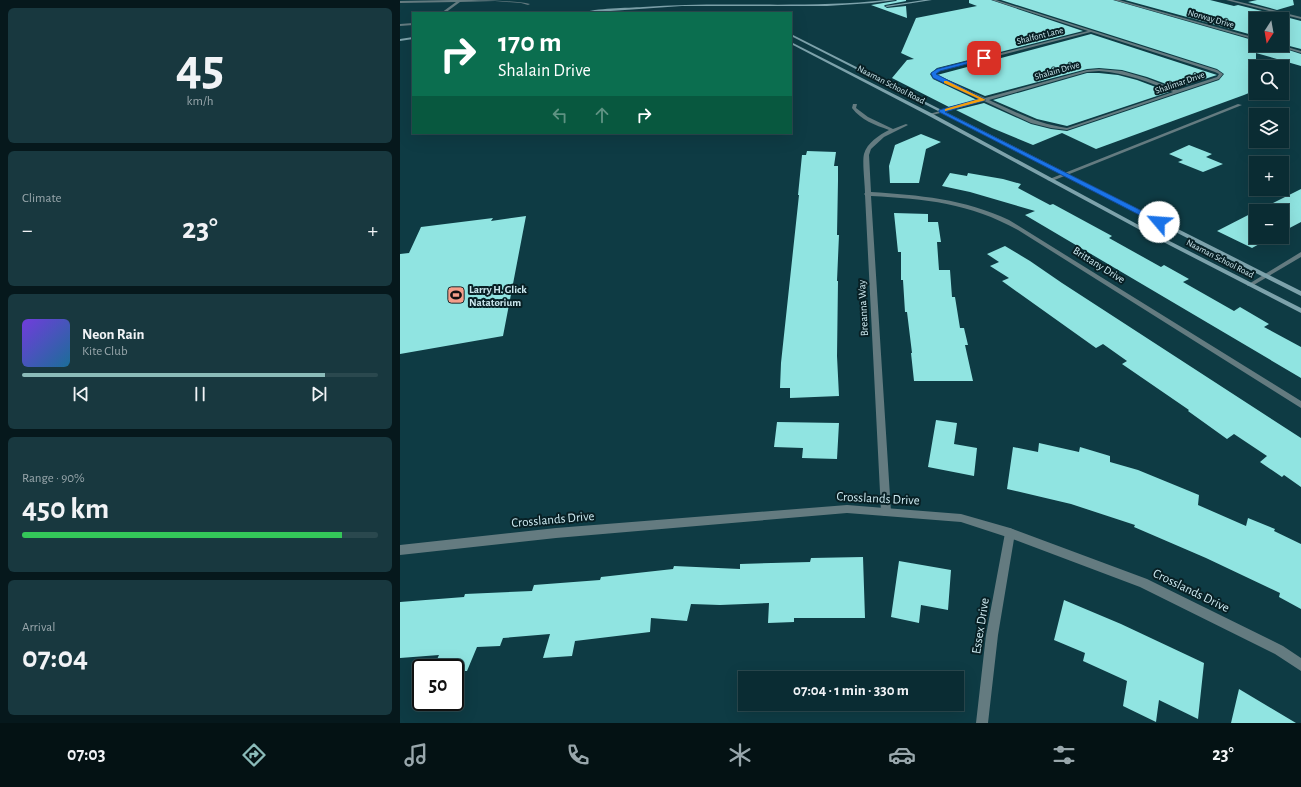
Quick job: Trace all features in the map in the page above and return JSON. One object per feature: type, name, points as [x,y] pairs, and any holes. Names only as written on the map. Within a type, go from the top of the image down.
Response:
[{"type":"main road","points":[[596,12],[669,6],[829,6],[894,0]]},
{"type":"main road","points":[[879,7],[930,0]]},
{"type":"main road","points":[[755,11],[762,6]]},
{"type":"main road","points":[[762,6],[767,11]]},
{"type":"main road","name":"Naaman School Road","points":[[792,36],[1301,294]]},
{"type":"main road","points":[[400,40],[412,38]]},
{"type":"main road","name":"Naaman School Road","points":[[792,45],[930,115],[1050,180],[1301,311]]},
{"type":"street","points":[[444,12],[460,0]]},
{"type":"street","points":[[400,2],[495,0],[528,4]]},
{"type":"street","name":"Shalimar Drive","points":[[983,100],[1033,122],[1051,127],[1067,129],[1218,78],[1221,74],[1216,71],[993,0]]},
{"type":"street","name":"Norway Drive","points":[[1116,0],[1249,37]]},
{"type":"street","points":[[1228,0],[1301,18]]},
{"type":"street","points":[[400,25],[412,24]]},
{"type":"street","name":"Shalfont Lane","points":[[983,100],[935,77],[933,74],[939,70],[1090,32]]},
{"type":"street","points":[[1289,49],[1301,52]]},
{"type":"street","name":"Shalain Drive","points":[[941,111],[1087,70],[1102,68],[1120,71],[1178,92]]},
{"type":"street","points":[[855,105],[854,108],[857,113],[878,125],[892,130]]},
{"type":"street","points":[[1050,180],[1240,105]]},
{"type":"street","points":[[930,115],[941,111]]},
{"type":"street","name":"Breanna Way","points":[[886,512],[866,155],[871,145],[892,130],[906,125]]},
{"type":"street","name":"Brittany Drive","points":[[867,194],[934,199],[958,204],[992,215],[1020,228],[1301,404]]},
{"type":"street","points":[[1250,284],[1301,254]]},
{"type":"street","name":"Crosslands Drive","points":[[400,550],[556,533],[847,509],[961,518],[1010,533],[1143,583],[1279,650],[1301,665]]},
{"type":"street","name":"Essex Drive","points":[[982,723],[992,635],[1010,533]]},
{"type":"building","points":[[969,0],[991,0],[1083,31],[937,68],[930,74],[933,79],[977,100],[949,107],[892,78],[907,60],[914,59],[901,53],[916,18],[977,6],[969,3]]},
{"type":"building","points":[[1001,0],[1113,0],[1249,39],[1249,52],[1289,52],[1289,50],[1301,54],[1301,66],[1289,63],[1289,60],[1280,60],[1256,53],[1256,60],[1249,60],[1249,93],[1096,149],[1062,133],[1033,145],[992,128],[956,110],[984,103],[1031,124],[1067,131],[1219,80],[1224,74],[1217,69]]},
{"type":"building","points":[[1125,0],[1210,0],[1266,12],[1249,12],[1249,34]]},
{"type":"building","points":[[1257,0],[1293,0],[1294,5],[1277,10],[1248,2]]},
{"type":"building","points":[[896,1],[906,1],[884,6],[887,8],[906,6],[907,18],[871,5]]},
{"type":"building","points":[[1289,18],[1301,21],[1301,49],[1289,46]]},
{"type":"building","points":[[1091,34],[1217,75],[1177,88],[1122,70],[1099,68],[1087,69],[985,96],[937,75]]},
{"type":"building","points":[[1087,73],[1118,75],[1137,80],[1169,92],[1067,126],[1037,119],[993,100]]},
{"type":"building","points":[[921,134],[941,142],[926,149],[919,183],[890,183],[889,166],[895,145]]},
{"type":"building","points":[[1189,145],[1212,154],[1206,157],[1223,164],[1203,172],[1178,162],[1183,160],[1169,154]]},
{"type":"building","points":[[807,151],[836,152],[834,166],[838,166],[837,235],[839,235],[837,281],[837,356],[839,396],[790,398],[790,388],[780,388],[781,363],[802,155],[806,155]]},
{"type":"building","points":[[950,173],[967,176],[968,173],[1003,179],[1021,184],[1018,188],[1050,205],[1053,204],[1112,236],[1109,238],[1161,267],[1164,265],[1189,279],[1183,282],[1234,311],[1240,307],[1269,324],[1264,327],[1301,347],[1301,378],[1025,215],[1035,211],[970,192],[942,186]]},
{"type":"building","points":[[1301,189],[1301,222],[1289,228],[1289,204],[1271,204]]},
{"type":"building","points":[[894,213],[928,214],[928,222],[938,222],[941,242],[937,242],[939,270],[950,270],[952,297],[955,297],[960,328],[964,328],[968,345],[965,345],[973,381],[914,381],[907,312],[905,312],[903,280],[901,280],[901,252],[898,252]]},
{"type":"building","points":[[1249,215],[1249,244],[1259,244],[1252,248],[1217,231]]},
{"type":"building","name":"Larry H. Glick Natatorium","points":[[526,216],[503,336],[400,354],[400,254],[409,253],[421,227],[493,218],[491,221]]},
{"type":"building","points":[[1005,246],[1301,438],[1301,487],[1284,475],[1282,477],[1260,462],[1267,456],[1234,434],[1227,439],[1188,411],[1189,410],[1122,364],[1127,361],[1103,344],[1096,348],[1002,281],[1009,278],[990,266],[999,262],[987,254]]},
{"type":"building","points":[[936,420],[957,423],[954,444],[977,448],[974,476],[928,467]]},
{"type":"building","points":[[777,422],[839,423],[837,459],[802,458],[803,448],[774,447]]},
{"type":"building","points":[[1039,443],[1079,452],[1080,447],[1110,456],[1110,462],[1138,470],[1199,495],[1198,505],[1246,526],[1248,518],[1275,529],[1274,531],[1301,544],[1301,609],[1279,597],[1280,593],[1206,558],[1134,527],[1135,525],[1071,504],[1007,489],[1013,447],[1038,452]]},
{"type":"building","points":[[863,557],[865,618],[794,618],[794,622],[768,623],[769,603],[720,605],[691,604],[687,621],[651,618],[650,632],[575,641],[572,656],[543,658],[550,634],[503,638],[500,646],[477,647],[467,671],[464,671],[464,659],[437,659],[439,655],[400,658],[400,602],[464,597],[465,594],[532,591],[534,585],[600,580],[601,577],[673,569],[674,566],[740,569],[740,564],[810,562],[811,558]]},
{"type":"building","points":[[899,561],[951,570],[948,610],[921,605],[919,623],[891,617]]},
{"type":"building","points":[[1064,600],[1121,624],[1204,663],[1198,719],[1159,700],[1156,722],[1123,706],[1127,681],[1083,661],[1085,653],[1054,640]]},
{"type":"building","points":[[1239,689],[1296,723],[1231,723]]},
{"type":"slow traffic","points":[[945,82],[983,100],[947,110]]},
{"type":"place","name":"Larry H. Glick Natatorium","points":[[456,295]]},
{"type":"route","points":[[984,58],[939,70],[933,74],[935,77],[983,100],[941,111],[1159,222]]}]
